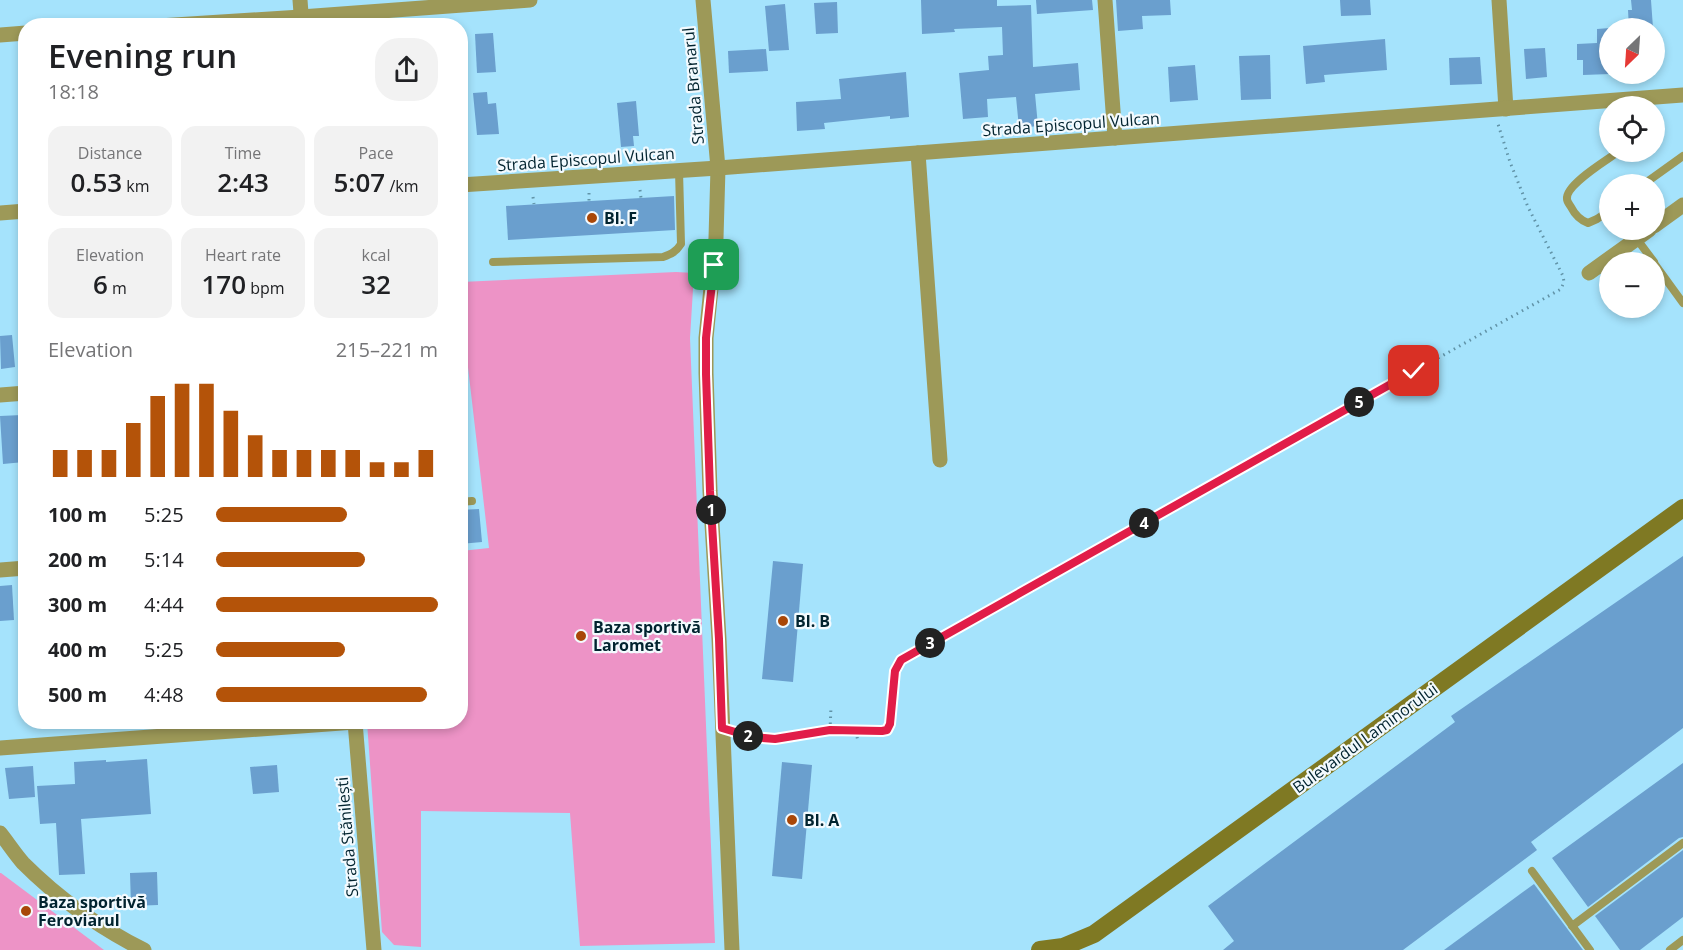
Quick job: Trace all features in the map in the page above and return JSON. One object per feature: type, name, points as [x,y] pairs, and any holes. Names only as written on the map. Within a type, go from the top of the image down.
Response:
[{"type":"street","points":[[300,0],[301,18]]},
{"type":"street","points":[[334,18],[530,0]]},
{"type":"street","name":"Strada Branarul","points":[[703,0],[718,168],[715,247],[706,338],[710,491],[719,639],[732,950]]},
{"type":"street","points":[[1105,0],[1115,138]]},
{"type":"street","points":[[1499,0],[1502,116]]},
{"type":"street","points":[[0,35],[18,34]]},
{"type":"street","name":"Strada Episcopul Vulcan","points":[[468,184],[1115,138],[1502,116],[1683,95]]},
{"type":"street","points":[[918,153],[940,459]]},
{"type":"street","points":[[1665,218],[1683,205]]},
{"type":"street","points":[[0,213],[18,212]]},
{"type":"street","points":[[1589,273],[1629,240]]},
{"type":"street","points":[[0,395],[18,394]]},
{"type":"street","name":"Bulevardul Laminorului","points":[[1040,950],[1063,949],[1094,934],[1683,508]]},
{"type":"street","points":[[0,570],[18,569]]},
{"type":"street","points":[[0,748],[259,729]]},
{"type":"street","name":"Strada Stănilești","points":[[356,729],[374,950]]},
{"type":"street","points":[[0,833],[22,862],[57,893],[94,921],[144,950]]},
{"type":"lane","points":[[1658,174],[1683,156]]},
{"type":"lane","points":[[1599,218],[1588,223],[1581,220],[1572,210],[1567,198],[1569,190],[1576,183],[1604,162]]},
{"type":"lane","points":[[493,262],[663,257],[671,254],[681,244],[679,171]]},
{"type":"lane","points":[[1665,278],[1683,303]]},
{"type":"lane","points":[[468,501],[472,501]]},
{"type":"lane","points":[[1572,926],[1683,843]]},
{"type":"lane","points":[[1532,871],[1590,950]]},
{"type":"lane","points":[[1670,950],[1683,940]]},
{"type":"path","points":[[722,728],[752,737],[775,739],[830,730],[887,730],[890,724],[895,671],[901,660],[1561,289],[1564,282],[1563,276],[1528,207],[1510,162],[1502,116]]},
{"type":"path","points":[[640,190],[641,198]]},
{"type":"path","points":[[589,193],[589,201]]},
{"type":"path","points":[[533,197],[534,204]]},
{"type":"path","points":[[830,730],[831,707]]},
{"type":"path","points":[[856,731],[858,742]]},
{"type":"shaded area","name":"Baza sportivă Laromet","points":[[694,273],[690,338],[715,943],[580,946],[570,813],[421,811],[421,947],[394,945],[382,932],[368,729],[468,729],[468,550],[489,548],[468,367],[468,282]]},
{"type":"shaded area","name":"Baza sportivă Feroviarul","points":[[1,873],[104,950],[0,950]]},
{"type":"building","points":[[921,0],[997,0],[997,6],[1031,5],[1033,67],[1078,63],[1080,90],[1035,94],[1038,126],[1019,128],[1016,97],[987,99],[988,117],[963,119],[959,73],[989,70],[988,56],[1003,55],[1002,27],[954,29],[955,32],[922,34]]},
{"type":"building","points":[[1036,0],[1092,0],[1093,10],[1037,14]]},
{"type":"building","points":[[1116,0],[1170,0],[1171,15],[1142,16],[1143,29],[1118,31]]},
{"type":"building","points":[[1340,0],[1370,0],[1371,15],[1341,16]]},
{"type":"building","points":[[1631,0],[1651,0],[1652,18],[1628,18],[1628,10],[1632,10]]},
{"type":"building","points":[[837,2],[838,33],[816,34],[814,3]]},
{"type":"building","points":[[785,4],[789,50],[769,51],[765,6]]},
{"type":"building","points":[[1597,29],[1599,29],[1599,74],[1583,75],[1583,60],[1577,60],[1577,44],[1597,43]]},
{"type":"building","points":[[493,33],[496,72],[477,73],[475,34]]},
{"type":"building","points":[[1385,39],[1387,70],[1324,75],[1325,82],[1306,84],[1303,46]]},
{"type":"building","points":[[1545,48],[1547,77],[1526,79],[1524,49]]},
{"type":"building","points":[[766,49],[768,71],[729,73],[728,51]]},
{"type":"building","points":[[1270,55],[1271,99],[1241,100],[1239,56]]},
{"type":"building","points":[[1480,57],[1482,84],[1450,85],[1449,58]]},
{"type":"building","points":[[1195,65],[1198,100],[1170,102],[1168,67]]},
{"type":"building","points":[[906,72],[909,117],[890,119],[890,116],[824,123],[825,129],[797,131],[796,102],[841,99],[839,79]]},
{"type":"building","points":[[487,92],[488,104],[496,103],[499,134],[477,135],[473,93]]},
{"type":"building","points":[[636,101],[639,136],[633,136],[634,146],[621,147],[617,103]]},
{"type":"building","name":"Bl. F","points":[[674,196],[675,230],[508,240],[506,206]]},
{"type":"building","points":[[12,335],[15,367],[1,369],[0,336]]},
{"type":"building","points":[[18,415],[18,463],[3,464],[0,416]]},
{"type":"building","points":[[479,509],[482,542],[468,543],[468,510]]},
{"type":"building","points":[[1683,556],[1683,728],[1531,842],[1537,850],[1403,950],[1223,950],[1234,941],[1208,906],[1455,722],[1451,716]]},
{"type":"building","name":"Bl. B","points":[[773,561],[803,564],[793,682],[762,679]]},
{"type":"building","points":[[12,585],[14,620],[0,621],[0,586]]},
{"type":"building","points":[[147,759],[151,814],[81,819],[85,874],[59,875],[56,823],[40,824],[37,786],[75,784],[74,762]]},
{"type":"building","name":"Bl. A","points":[[782,762],[812,765],[802,879],[772,876]]},
{"type":"building","points":[[1683,763],[1683,837],[1588,907],[1552,858]]},
{"type":"building","points":[[277,765],[279,792],[253,794],[250,767]]},
{"type":"building","points":[[33,766],[35,797],[9,799],[5,768]]},
{"type":"building","points":[[1683,850],[1683,917],[1640,950],[1620,950],[1595,916]]},
{"type":"building","points":[[157,872],[158,905],[131,906],[130,873]]},
{"type":"building","points":[[1534,884],[1583,950],[1444,950]]},
{"type":"place","name":"Bl. F","points":[[592,218]]},
{"type":"place","name":"Bl. B","points":[[783,621]]},
{"type":"place","name":"Baza sportivă Laromet","points":[[581,636]]},
{"type":"place","name":"Bl. A","points":[[792,820]]},
{"type":"place","name":"Baza sportivă Feroviarul","points":[[26,911]]},
{"type":"route","points":[[714,265],[706,338],[706,374],[722,728],[752,737],[775,739],[830,730],[887,730],[890,724],[895,671],[901,660],[1414,371]]}]
